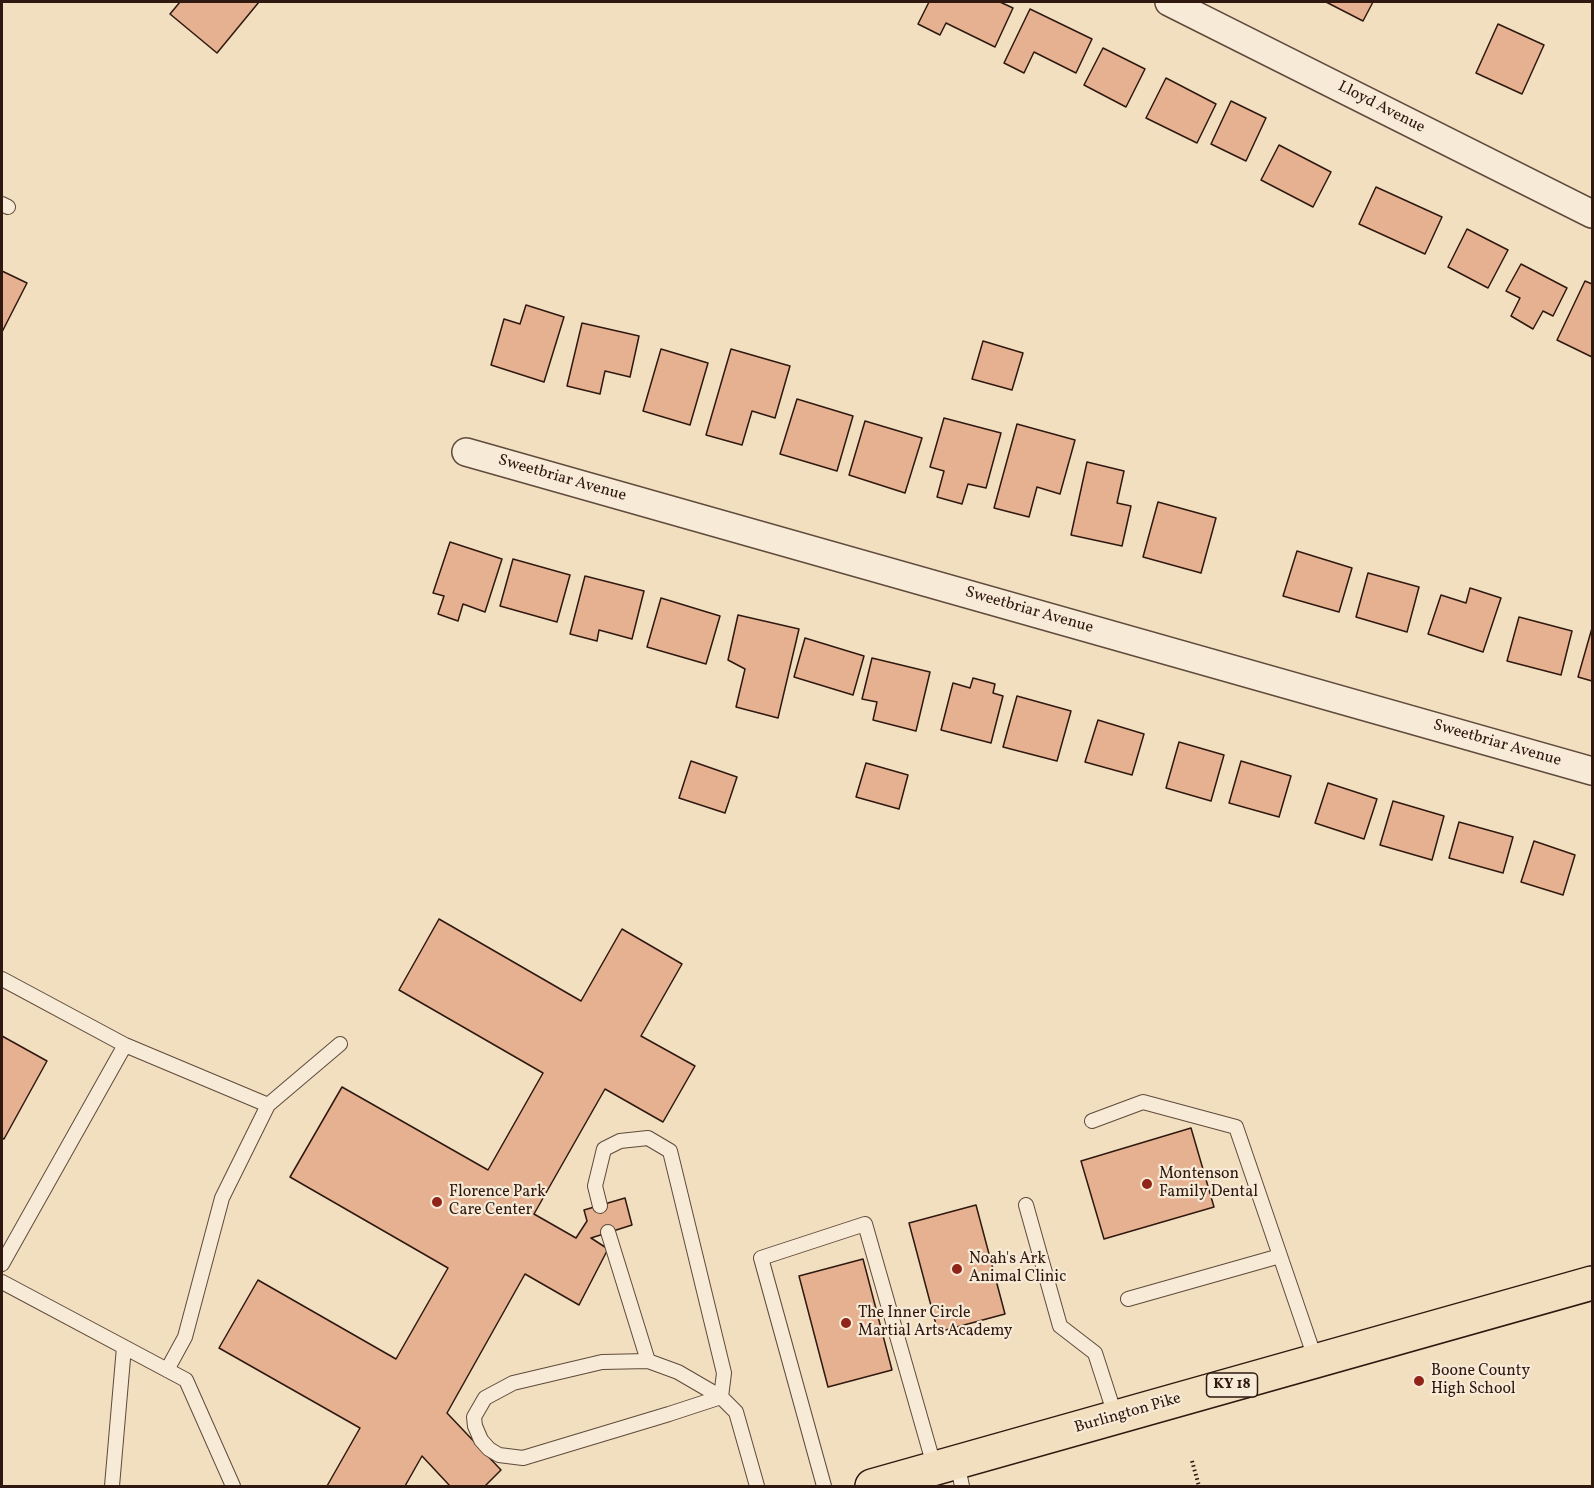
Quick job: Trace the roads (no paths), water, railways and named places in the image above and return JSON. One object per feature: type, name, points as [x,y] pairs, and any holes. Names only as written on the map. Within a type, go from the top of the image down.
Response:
[{"type":"main road","name":"Burlington Pike","points":[[872,1486],[951,1473],[1116,1418],[1593,1284]]},
{"type":"street","name":"Lloyd Avenue","points":[[1169,2],[1593,214]]},
{"type":"street","name":"Sweetbriar Avenue","points":[[466,452],[1593,771]]},
{"type":"lane","points":[[2,979],[125,1045],[268,1105]]},
{"type":"lane","points":[[166,1370],[185,1337],[222,1198],[268,1105],[340,1044]]},
{"type":"lane","points":[[2,1264],[125,1045]]},
{"type":"lane","points":[[1092,1121],[1143,1102],[1236,1127],[1316,1361]]},
{"type":"lane","points":[[600,1206],[595,1186],[604,1149],[620,1141],[648,1138],[670,1151],[724,1374],[721,1397]]},
{"type":"lane","points":[[1026,1205],[1060,1326],[1095,1353],[1116,1418]]},
{"type":"lane","points":[[824,1486],[761,1258],[865,1224],[951,1473]]},
{"type":"lane","points":[[608,1232],[648,1361]]},
{"type":"lane","points":[[1128,1299],[1280,1256]]},
{"type":"lane","points":[[2,1282],[186,1380],[233,1486]]},
{"type":"lane","points":[[112,1486],[124,1347]]},
{"type":"lane","points":[[721,1397],[523,1458],[498,1455],[489,1449],[481,1440],[474,1417],[485,1398],[513,1383],[602,1362],[648,1361],[678,1372],[721,1397],[736,1412],[757,1486]]},
{"type":"place","name":"Montenson Family Dental","points":[[1147,1184]]},
{"type":"place","name":"Florence Park Care Center","points":[[437,1202]]},
{"type":"place","name":"Noah's Ark Animal Clinic","points":[[957,1269]]},
{"type":"place","name":"The Inner Circle Martial Arts Academy","points":[[846,1323]]},
{"type":"place","name":"Boone County High School","points":[[1419,1381]]}]
